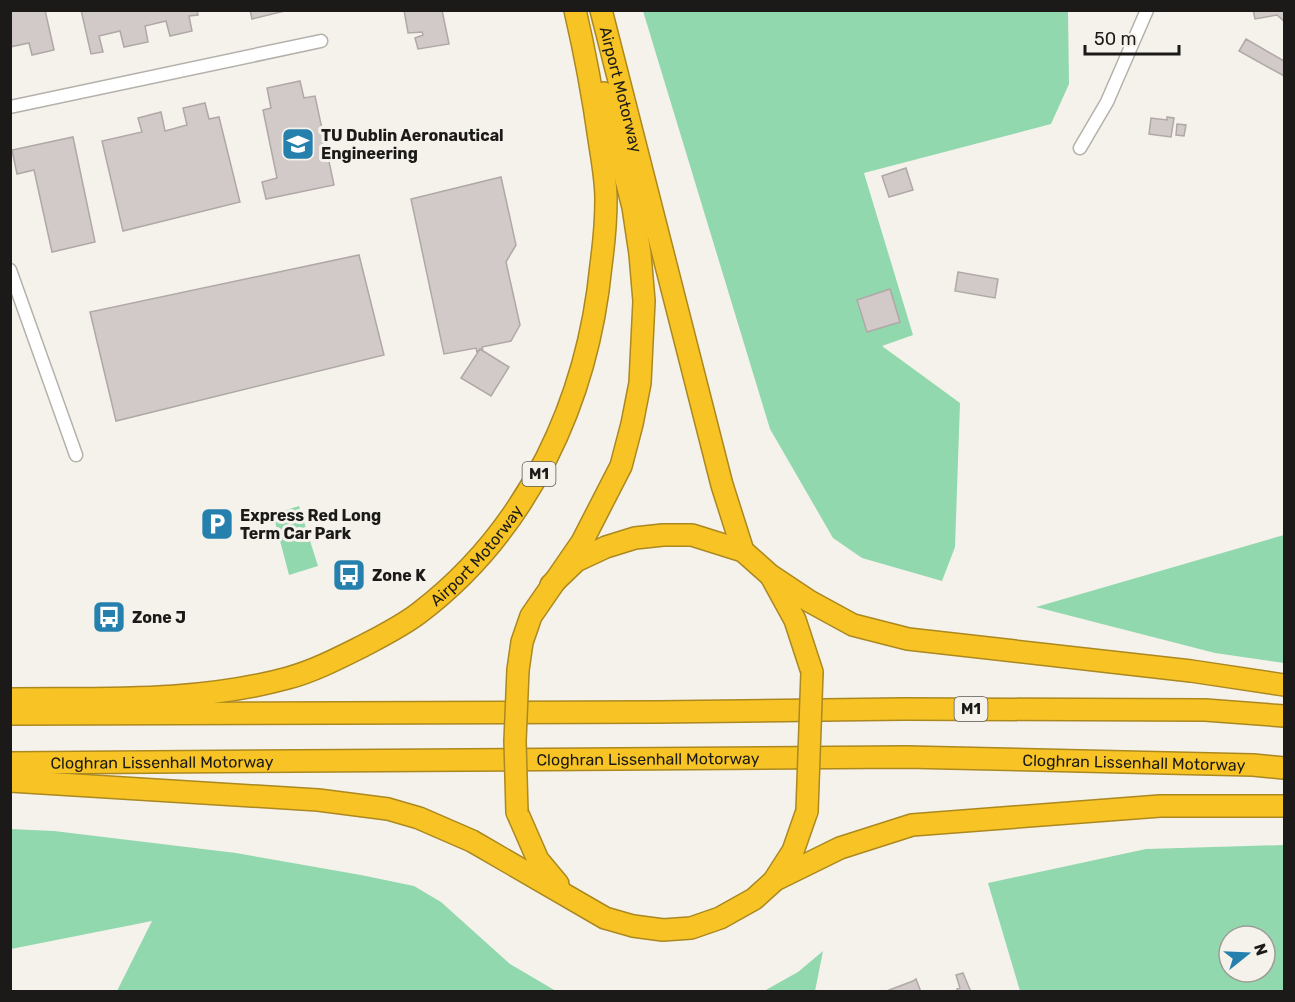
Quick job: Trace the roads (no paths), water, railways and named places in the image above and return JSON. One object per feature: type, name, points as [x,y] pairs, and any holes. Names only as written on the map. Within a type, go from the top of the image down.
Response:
[{"type":"highway","name":"Airport Motorway","points":[[10,699],[176,697],[226,692],[290,678],[337,659],[388,633],[419,613],[455,582],[487,548],[537,478],[568,412],[584,364],[598,302],[606,198],[591,82],[575,10]]},
{"type":"highway","points":[[568,896],[538,860],[517,812],[515,741],[518,670],[522,642],[531,616],[582,542],[621,466],[640,383],[644,301],[633,207],[584,10]]},
{"type":"highway","name":"Airport Motorway","points":[[601,10],[722,485],[743,551]]},
{"type":"highway","points":[[551,585],[576,561],[606,547],[635,538],[692,535],[743,551],[770,575],[853,626],[908,639],[1191,671],[1284,685]]},
{"type":"highway","points":[[770,575],[795,620],[812,672],[807,811],[793,851],[775,880]]},
{"type":"highway","name":"M1","points":[[10,714],[915,709],[1204,710],[1284,716]]},
{"type":"highway","name":"Cloghran Lissenhall Motorway","points":[[10,763],[906,757],[1253,765],[1284,768]]},
{"type":"highway","points":[[10,781],[318,800],[388,809],[419,818],[472,841],[605,918],[633,926],[663,930],[692,928],[720,918],[754,899],[775,880],[840,848],[912,825],[1160,806],[1284,806]]},
{"type":"street","points":[[1080,148],[1107,102],[1147,10]]},
{"type":"street","points":[[10,106],[321,41]]},
{"type":"street","points":[[10,270],[76,455]]},
{"type":"place","name":"TU Dublin Aeronautical Engineering","points":[[298,144]]},
{"type":"place","name":"Express Red Long Term Car Park","points":[[217,524]]},
{"type":"place","name":"Zone K","points":[[349,575]]},
{"type":"place","name":"Zone J","points":[[109,617]]}]
